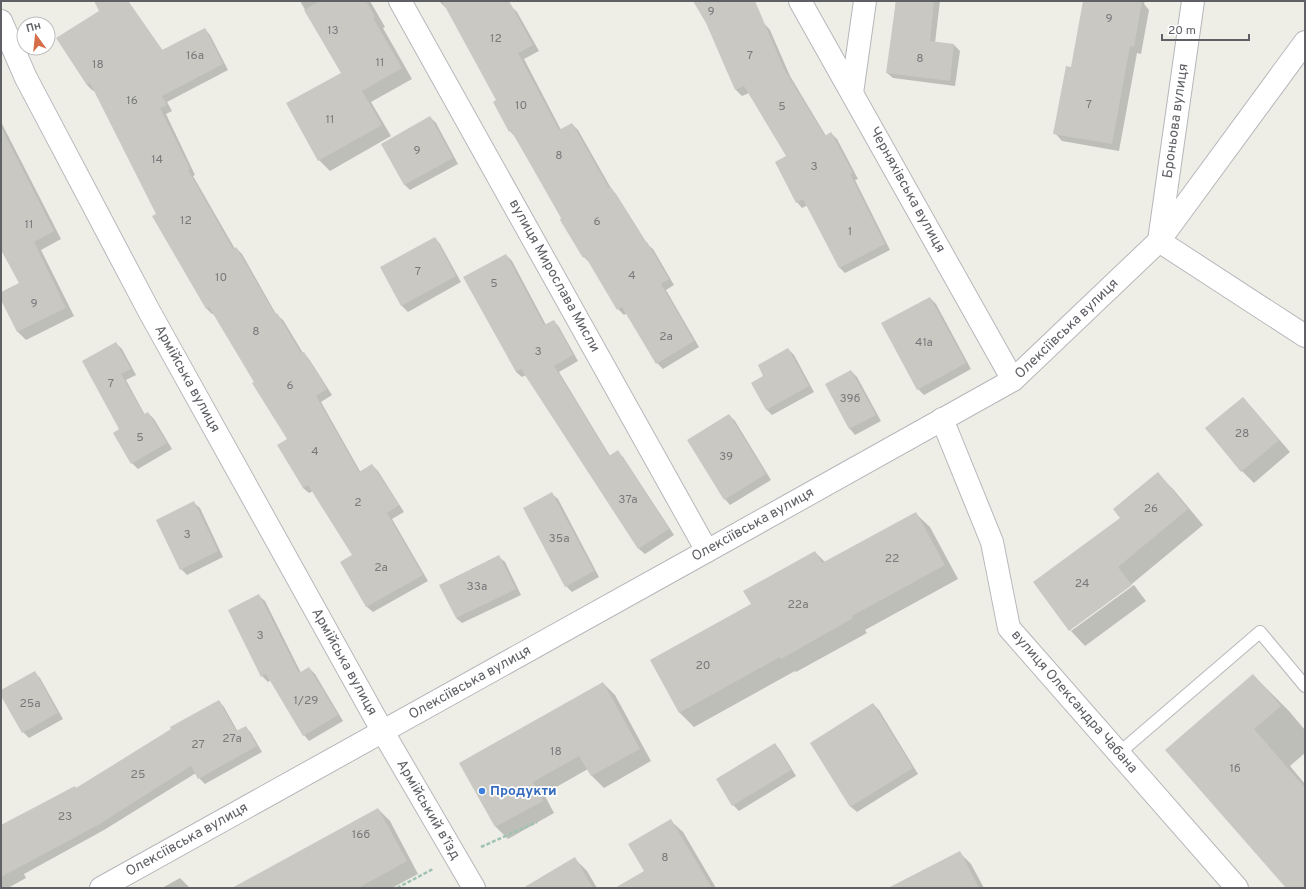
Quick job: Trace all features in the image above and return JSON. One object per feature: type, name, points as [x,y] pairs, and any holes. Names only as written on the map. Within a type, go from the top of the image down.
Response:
[{"type":"street","name":"вулиця Мирослава Мисли","points":[[400,1],[707,551]]},
{"type":"street","name":"Черняхівська вулиця","points":[[800,1],[1014,380]]},
{"type":"street","points":[[852,93],[865,1]]},
{"type":"street","name":"Броньова вулиця","points":[[1159,241],[1193,1]]},
{"type":"street","name":"Армійська вулиця","points":[[1,21],[26,78],[149,311],[383,732]]},
{"type":"street","name":"Олексіївська вулиця","points":[[101,888],[1014,380],[1159,241],[1305,42]]},
{"type":"street","points":[[1159,241],[1305,336]]},
{"type":"street","name":"вулиця Олександра Чабана","points":[[942,419],[992,542],[1009,628],[1238,888]]},
{"type":"street","name":"Армійський в’їзд","points":[[383,732],[474,888]]},
{"type":"lane","points":[[1119,753],[1260,632],[1305,686]]},
{"type":"building","points":[[94,1],[128,1],[162,50],[205,28],[223,64],[162,96],[167,105],[160,108],[190,169],[188,170],[233,249],[236,247],[275,314],[277,313],[301,353],[304,352],[327,389],[316,396],[359,472],[372,464],[399,505],[387,513],[423,575],[366,607],[340,562],[352,555],[308,485],[303,488],[277,445],[287,439],[252,383],[254,382],[209,307],[206,309],[152,216],[156,214],[90,83],[87,85],[56,38],[99,11]]},
{"type":"building","points":[[320,1],[366,1],[375,17],[373,18],[402,68],[362,91],[382,125],[318,161],[286,103],[341,73],[304,10]]},
{"type":"building","points":[[442,1],[509,1],[533,45],[518,53],[559,130],[572,123],[609,188],[611,187],[669,279],[661,284],[694,341],[656,364],[622,307],[617,310],[585,256],[583,258],[560,220],[561,218],[511,130],[509,132],[493,102],[496,100]]},
{"type":"building","points":[[693,1],[755,1],[784,69],[825,136],[831,132],[853,173],[850,174],[885,244],[839,268],[803,199],[796,203],[775,162],[786,156],[744,86],[735,90],[706,23]]},
{"type":"building","points":[[896,1],[934,1],[930,41],[954,44],[950,81],[886,73]]},
{"type":"building","points":[[1083,1],[1142,1],[1134,47],[1130,46],[1112,144],[1053,134],[1066,66],[1071,67]]},
{"type":"building","points":[[430,116],[453,158],[404,185],[381,144]]},
{"type":"building","points":[[1,127],[54,231],[34,242],[66,308],[17,332],[1,300],[1,292],[19,283],[1,250]]},
{"type":"building","points":[[435,237],[456,276],[401,306],[380,267]]},
{"type":"building","points":[[506,254],[544,325],[554,320],[573,355],[554,366],[609,456],[618,450],[669,529],[638,549],[521,369],[516,372],[463,277]]},
{"type":"building","points":[[930,297],[966,363],[917,390],[881,323]]},
{"type":"building","points":[[116,342],[131,369],[121,374],[144,414],[148,412],[167,443],[131,464],[113,433],[119,429],[82,361]]},
{"type":"building","points":[[788,348],[809,386],[766,410],[751,383],[763,376],[758,365]]},
{"type":"building","points":[[851,370],[876,415],[849,429],[825,384]]},
{"type":"building","points":[[1243,397],[1279,440],[1241,472],[1205,428]]},
{"type":"building","points":[[729,414],[766,474],[724,500],[687,440]]},
{"type":"building","points":[[1158,472],[1188,509],[1118,567],[1132,585],[1069,631],[1033,582],[1120,518],[1113,509]]},
{"type":"building","points":[[552,492],[594,571],[565,587],[523,508]]},
{"type":"building","points":[[194,501],[218,551],[180,570],[156,520]]},
{"type":"building","points":[[916,512],[945,565],[852,616],[853,618],[781,659],[780,657],[679,713],[650,660],[751,604],[743,591],[815,551],[822,563]]},
{"type":"building","points":[[499,555],[516,589],[456,618],[439,585]]},
{"type":"building","points":[[259,594],[299,673],[309,667],[338,715],[303,736],[266,674],[261,677],[228,610]]},
{"type":"building","points":[[35,671],[58,713],[22,733],[1,696],[1,690]]},
{"type":"building","points":[[1253,674],[1281,706],[1254,729],[1305,788],[1305,888],[1286,888],[1165,750]]},
{"type":"building","points":[[603,682],[640,749],[591,776],[579,756],[533,782],[543,801],[495,827],[459,763]]},
{"type":"building","points":[[219,700],[236,731],[246,726],[257,746],[198,779],[191,766],[98,825],[1,877],[1,825],[75,786],[76,788],[171,729],[170,727]]},
{"type":"building","points":[[873,703],[913,768],[850,807],[810,743]]},
{"type":"building","points":[[775,743],[791,770],[732,806],[716,779]]},
{"type":"building","points":[[378,808],[407,861],[358,888],[232,888]]},
{"type":"building","points":[[671,819],[712,888],[615,888],[644,871],[628,844]]},
{"type":"building","points":[[960,851],[979,888],[888,888]]},
{"type":"building","points":[[575,857],[593,888],[523,888]]},
{"type":"place","name":"Продукти","points":[[482,791]]}]
